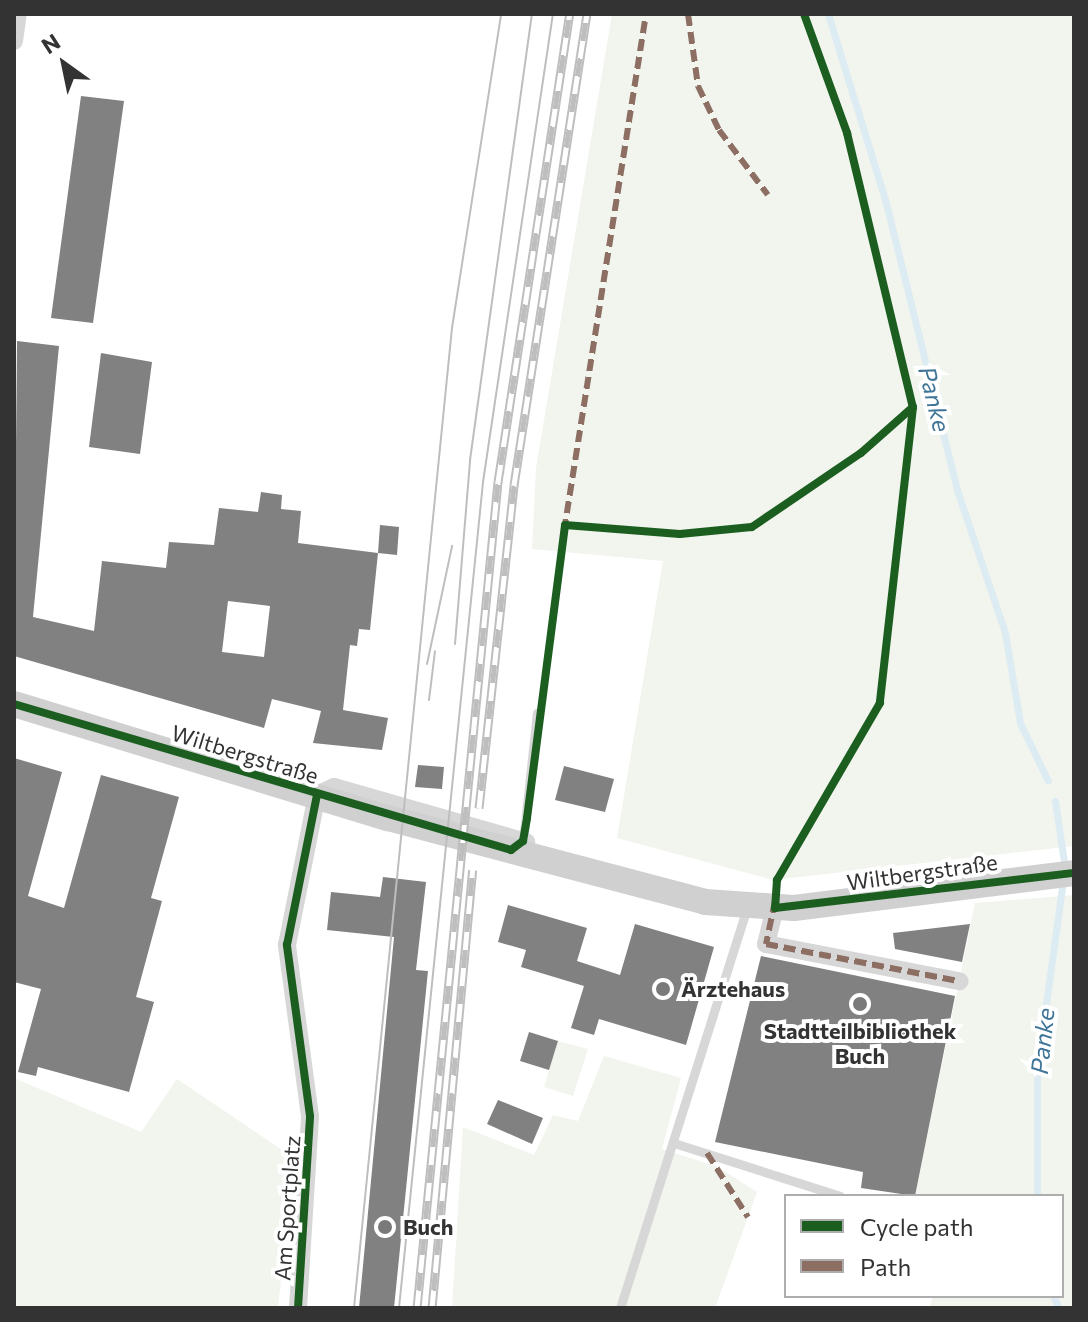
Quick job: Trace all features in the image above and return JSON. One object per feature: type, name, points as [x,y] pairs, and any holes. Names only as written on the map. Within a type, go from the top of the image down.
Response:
[{"type":"main road","name":"Wiltbergstraße","points":[[14,704],[317,795],[664,892],[747,908],[775,908],[1074,873]]},
{"type":"street","points":[[14,41],[18,14]]},
{"type":"street","points":[[317,795],[334,787],[642,874],[664,892]]},
{"type":"street","name":"Am Sportplatz","points":[[298,1308],[311,1166],[308,1085],[294,1015],[289,920],[317,795]]},
{"type":"street","points":[[775,908],[766,944],[959,981]]},
{"type":"lane","points":[[523,841],[537,713]]},
{"type":"lane","points":[[620,1308],[747,908]]},
{"type":"lane","points":[[674,1143],[834,1194]]},
{"type":"shaded area","points":[[612,14],[1074,14],[1074,846],[773,880],[617,838],[663,561],[532,549],[536,468]]},
{"type":"shaded area","points":[[1074,895],[1074,1308],[929,1308],[932,1298],[1064,1298],[1064,1194],[915,1194],[975,903]]},
{"type":"shaded area","points":[[558,1041],[588,1049],[573,1096],[544,1087]]},
{"type":"shaded area","points":[[604,1056],[681,1078],[662,1149],[718,1167],[757,1192],[715,1308],[452,1308],[463,1127],[534,1155],[553,1115],[578,1121]]},
{"type":"shaded area","points":[[14,1078],[141,1132],[177,1079],[294,1158],[278,1308],[14,1308]]},
{"type":"building","points":[[81,96],[124,101],[93,323],[51,318]]},
{"type":"building","points":[[17,341],[59,346],[33,617],[94,631],[102,561],[166,568],[169,542],[214,545],[219,508],[258,512],[261,492],[282,495],[281,509],[301,511],[298,543],[378,553],[370,630],[359,629],[357,646],[350,645],[343,710],[388,718],[382,750],[313,743],[321,711],[272,699],[264,728],[14,656]],"holes":[[[228,601],[270,606],[264,657],[222,652]]]},
{"type":"building","points":[[101,353],[152,362],[140,454],[89,447]]},
{"type":"building","points":[[380,525],[399,527],[397,555],[378,553]]},
{"type":"building","points":[[14,758],[62,772],[28,896],[64,908],[101,775],[179,797],[151,898],[162,901],[136,997],[154,1002],[129,1092],[38,1067],[36,1076],[18,1072],[41,989],[14,982]]},
{"type":"building","points":[[418,765],[444,767],[442,789],[415,787]]},
{"type":"building","points":[[564,766],[614,779],[605,812],[555,800]]},
{"type":"building","points":[[383,877],[426,882],[416,970],[428,971],[394,1308],[359,1308],[394,937],[327,930],[331,892],[380,897]]},
{"type":"building","points":[[508,905],[587,928],[577,961],[620,975],[635,924],[714,947],[686,1045],[599,1019],[594,1035],[571,1028],[584,986],[521,967],[526,950],[498,942]]},
{"type":"building","points":[[970,924],[962,962],[895,949],[893,933]]},
{"type":"building","points":[[761,956],[955,996],[915,1194],[861,1188],[863,1172],[715,1142]]},
{"type":"building","points":[[529,1032],[558,1041],[549,1070],[520,1061]]},
{"type":"building","points":[[498,1100],[543,1118],[532,1144],[487,1124]]},
{"type":"waterway","name":"Panke","points":[[828,14],[885,199],[958,493],[1005,633],[1020,723],[1048,781]]},
{"type":"waterway","name":"Panke","points":[[1055,801],[1064,862]]},
{"type":"waterway","name":"Panke","points":[[1037,1194],[1037,1070],[1062,888]]},
{"type":"waterway","name":"Panke","points":[[1054,1298],[1059,1308]]},
{"type":"tram line","points":[[354,1308],[452,328],[501,14]]},
{"type":"tram line","points":[[455,644],[470,460],[532,14]]},
{"type":"tram line","points":[[399,1308],[483,482],[553,14]]},
{"type":"tram line","points":[[427,664],[452,546]]},
{"type":"tram line","points":[[429,700],[435,651]]},
{"type":"railway","points":[[417,1308],[498,482],[570,14]]},
{"type":"railway","points":[[479,808],[514,485],[587,14]]},
{"type":"railway","points":[[432,1308],[473,870]]},
{"type":"marked path","points":[[564,531],[646,14]]},
{"type":"marked path","points":[[688,14],[698,86],[719,130],[768,195]]},
{"type":"marked path","points":[[775,901],[766,944],[959,981]]},
{"type":"marked path","points":[[707,1153],[748,1217]]},
{"type":"cycle path","points":[[804,14],[847,133],[913,407],[880,703],[777,880],[775,908],[1074,873]]},
{"type":"cycle path","points":[[14,704],[511,850],[523,841],[527,818],[565,525],[680,534],[752,527],[861,453],[913,407]]},
{"type":"cycle path","points":[[298,1308],[310,1116],[287,945],[317,795]]},
{"type":"place","name":"Ärztehaus","points":[[663,989]]},
{"type":"place","name":"Stadtteilbibliothek Buch","points":[[860,1004]]},
{"type":"place","name":"Buch","points":[[385,1227]]}]
